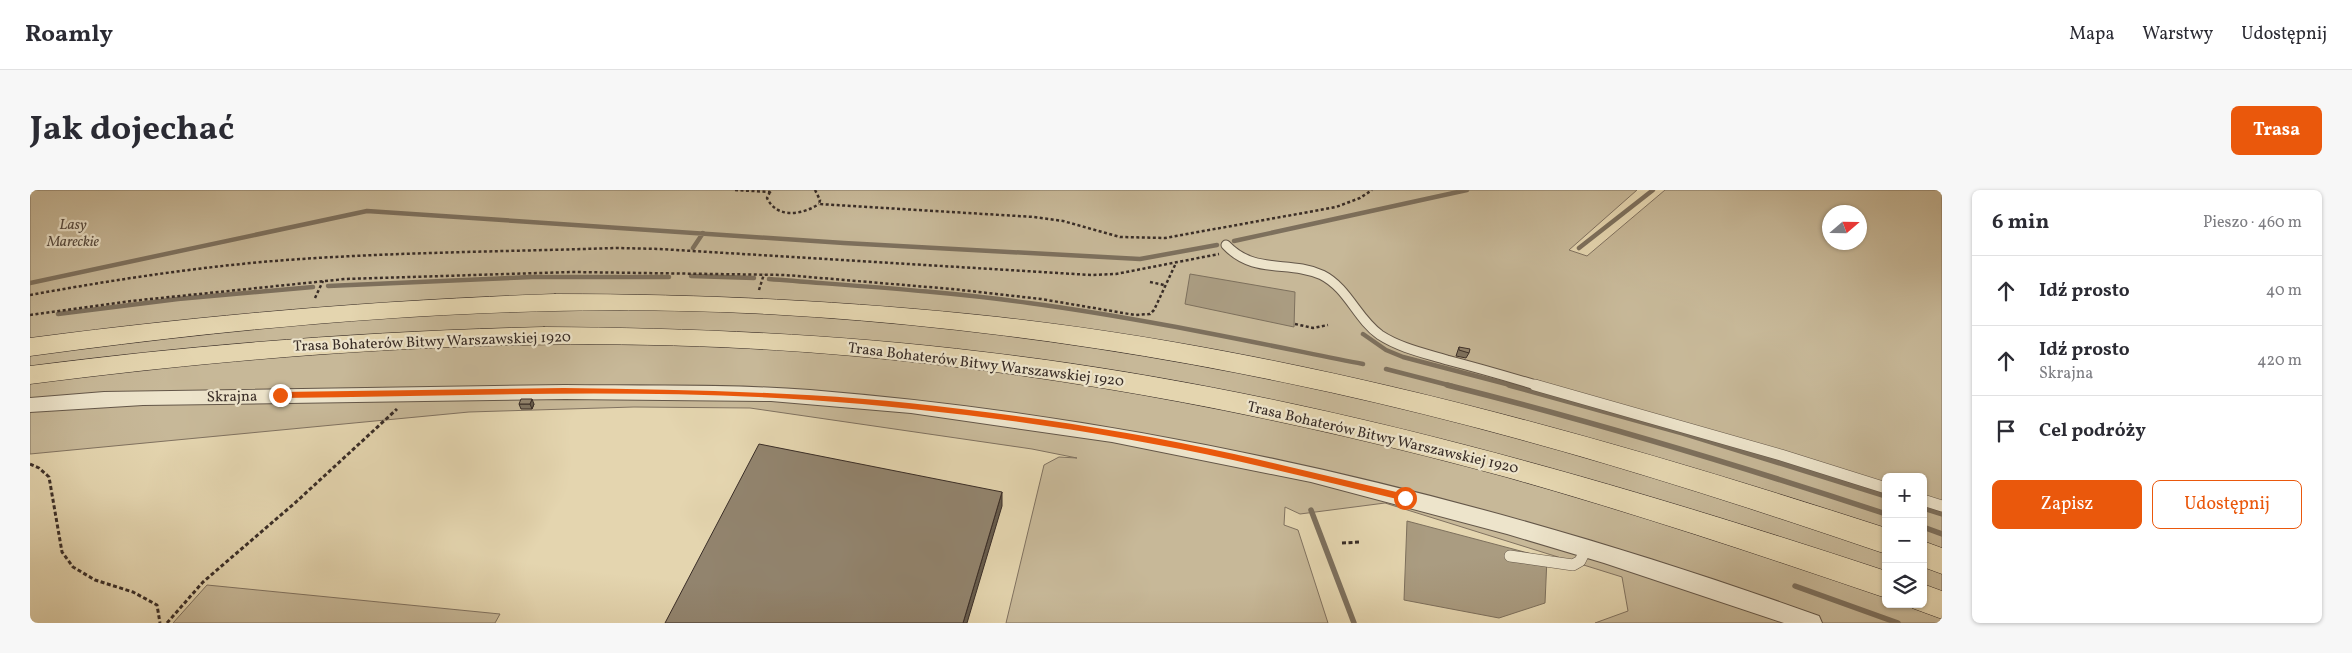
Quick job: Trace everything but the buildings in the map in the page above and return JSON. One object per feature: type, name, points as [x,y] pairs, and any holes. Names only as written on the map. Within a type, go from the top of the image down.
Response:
[{"type":"highway","name":"Trasa Bohaterów Bitwy Warszawskiej 1920","points":[[30,347],[152,330],[283,316],[547,302],[752,305],[871,313],[982,324],[1130,345],[1331,381],[1598,449],[1694,477],[1882,540]]},
{"type":"highway","name":"Trasa Bohaterów Bitwy Warszawskiej 1920","points":[[30,375],[140,361],[276,348],[378,340],[536,335],[740,340],[854,347],[976,360],[1121,381],[1198,395],[1404,439],[1530,472],[1693,520],[1882,584]]},
{"type":"highway","points":[[1927,555],[1942,561]]},
{"type":"highway","points":[[1927,599],[1942,605]]},
{"type":"street","name":"Skrajna","points":[[30,406],[104,399],[564,391],[749,394],[960,412],[1043,423],[1199,450],[1462,512],[1693,582],[1811,623]]},
{"type":"lane","points":[[1228,248],[1248,262],[1302,269],[1326,278],[1335,284],[1376,332],[1400,346],[1781,455],[1882,487]]},
{"type":"lane","points":[[1927,501],[1942,506]]},
{"type":"lane","points":[[1510,556],[1573,565],[1580,561],[1586,549]]},
{"type":"path","points":[[735,190],[771,191],[767,198],[768,203],[781,212],[811,210],[819,204],[1034,217],[1063,221],[1120,237],[1165,238],[1218,230],[1336,207],[1360,198],[1372,190]]},
{"type":"path","points":[[815,190],[820,200],[819,204]]},
{"type":"path","points":[[30,295],[188,270],[336,257],[638,248],[1096,275],[1116,274],[1228,248]]},
{"type":"path","points":[[759,290],[764,274]]},
{"type":"path","points":[[315,298],[323,281]]},
{"type":"path","points":[[1150,282],[1164,285]]},
{"type":"path","points":[[1295,324],[1313,328],[1328,326]]},
{"type":"path","points":[[167,623],[204,582],[296,502],[414,394]]},
{"type":"path","points":[[30,464],[46,473],[54,488],[53,509],[62,553],[71,566],[84,577],[145,596],[157,605],[160,623]]},
{"type":"path","points":[[1342,543],[1361,542]]},
{"type":"green space","name":"Lasy Mareckie","points":[[30,190],[1637,190],[1569,250],[1587,256],[1665,190],[1942,190],[1942,623],[1595,623],[1628,611],[1622,577],[1385,503],[1300,514],[1285,507],[1284,525],[1298,530],[1328,623],[1006,623],[1044,465],[1059,457],[1077,458],[1032,449],[750,408],[634,407],[469,412],[30,454]]},
{"type":"green space","points":[[207,585],[500,614],[495,623],[173,623]]},
{"type":"shaded area","points":[[1190,274],[1295,292],[1294,327],[1185,304]]},
{"type":"shaded area","points":[[1407,521],[1547,558],[1545,603],[1499,618],[1404,600]]},
{"type":"waterway","points":[[1234,241],[1467,190]]},
{"type":"waterway","points":[[1579,248],[1653,190]]},
{"type":"waterway","points":[[30,283],[367,211],[703,234]]},
{"type":"waterway","points":[[693,248],[703,234]]},
{"type":"waterway","points":[[703,234],[1140,259],[1217,245]]},
{"type":"waterway","points":[[691,276],[754,278]]},
{"type":"waterway","points":[[328,286],[532,277],[669,277]]},
{"type":"waterway","points":[[769,279],[931,292],[1071,309],[1155,323],[1363,364]]},
{"type":"waterway","points":[[58,314],[178,299],[313,287]]},
{"type":"waterway","points":[[1363,334],[1386,350],[1403,357],[1514,386]]},
{"type":"waterway","points":[[1386,369],[1452,386]]},
{"type":"waterway","points":[[1447,385],[1668,445],[1882,513]]},
{"type":"waterway","points":[[1509,385],[1683,433],[1882,495]]},
{"type":"waterway","points":[[1927,509],[1942,514]]},
{"type":"waterway","points":[[1311,510],[1354,623]]},
{"type":"waterway","points":[[1927,528],[1942,534]]},
{"type":"waterway","points":[[1795,586],[1898,623]]},
{"type":"route","points":[[280,395],[564,391],[749,394],[812,398],[960,412],[1116,435],[1233,457],[1405,498]]}]
